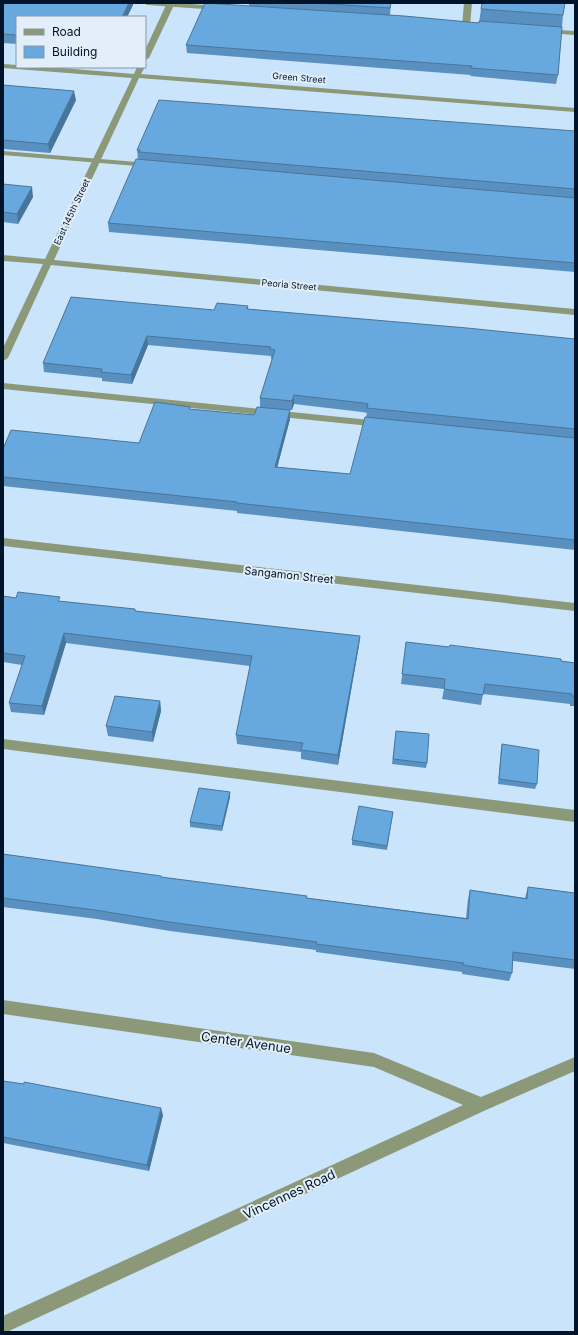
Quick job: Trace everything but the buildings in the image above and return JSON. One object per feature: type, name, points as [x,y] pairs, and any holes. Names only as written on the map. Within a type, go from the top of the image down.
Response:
[{"type":"street","points":[[148,3],[225,8]]},
{"type":"street","points":[[466,26],[468,3]]},
{"type":"street","points":[[146,56],[171,4]]},
{"type":"street","points":[[536,31],[575,33]]},
{"type":"street","points":[[3,66],[16,67]]},
{"type":"street","name":"Green Street","points":[[36,68],[575,110]]},
{"type":"street","name":"East 145th Street","points":[[3,358],[140,68]]},
{"type":"street","points":[[3,153],[159,166]]},
{"type":"street","name":"Peoria Street","points":[[3,258],[575,312]]},
{"type":"street","points":[[3,386],[392,425]]},
{"type":"street","name":"Sangamon Street","points":[[3,542],[575,607]]},
{"type":"street","points":[[3,744],[575,816]]},
{"type":"street","name":"Center Avenue","points":[[3,1007],[374,1060],[481,1105]]},
{"type":"street","name":"Vincennes Road","points":[[3,1325],[481,1105],[575,1064]]}]
